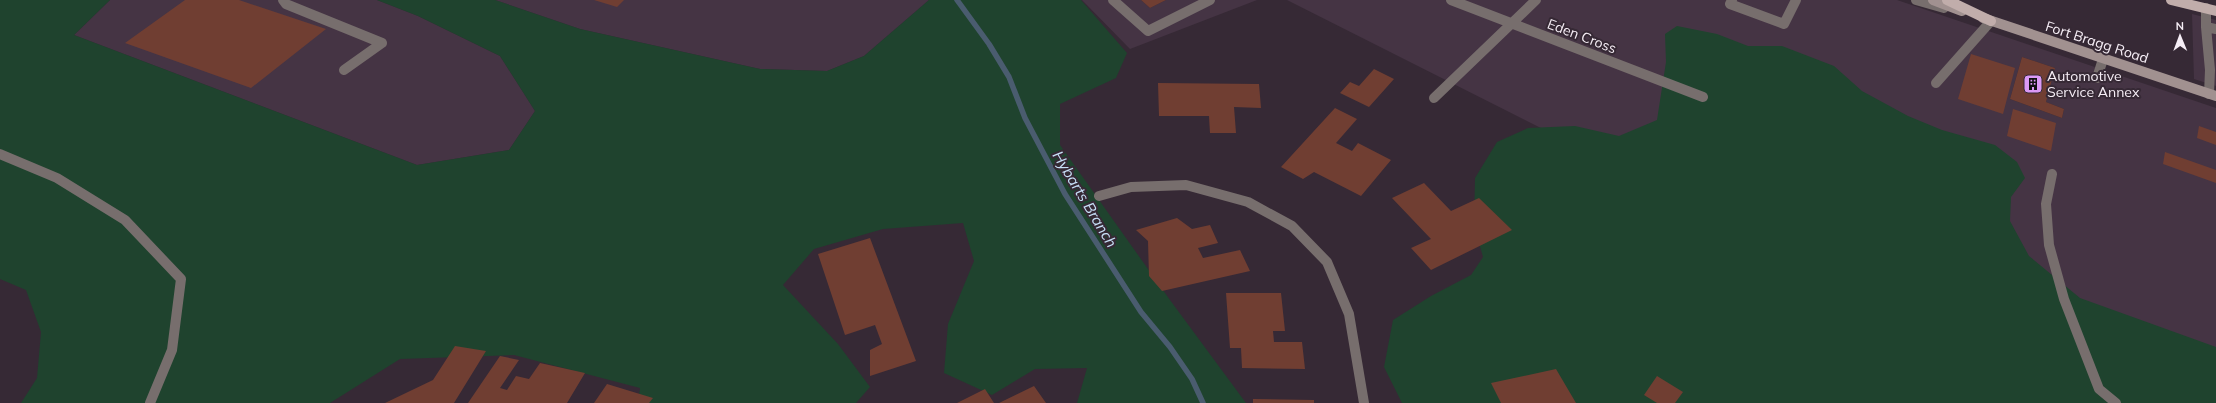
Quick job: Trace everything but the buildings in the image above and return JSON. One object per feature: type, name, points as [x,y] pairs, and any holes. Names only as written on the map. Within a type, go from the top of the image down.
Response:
[{"type":"main road","name":"Fort Bragg Road","points":[[1933,0],[2103,59],[2213,95]]},
{"type":"main road","points":[[1947,0],[1992,21]]},
{"type":"main road","points":[[2170,0],[2216,11]]},
{"type":"street","points":[[283,0],[286,4],[382,43],[344,70]]},
{"type":"street","points":[[1113,0],[1148,31],[1210,0]]},
{"type":"street","name":"Eden Cross","points":[[1451,0],[1703,96]]},
{"type":"street","points":[[1434,98],[1536,0]]},
{"type":"street","points":[[1732,0],[1730,4],[1784,24],[1796,0]]},
{"type":"street","name":"Fort Bragg Road","points":[[1916,0],[1992,21]]},
{"type":"street","points":[[2206,8],[2206,27],[2213,71],[2213,95]]},
{"type":"street","points":[[1936,83],[1992,21]]},
{"type":"street","points":[[2206,27],[2216,29]]},
{"type":"street","points":[[2097,78],[2103,59]]},
{"type":"street","points":[[0,154],[57,178],[125,220],[180,279],[172,350],[150,403]]},
{"type":"street","points":[[2052,174],[2046,204],[2049,238],[2064,299],[2098,388],[2116,403]]},
{"type":"street","points":[[1099,196],[1131,187],[1186,185],[1248,202],[1292,226],[1327,262],[1349,314],[1364,403]]},
{"type":"shaded area","points":[[110,0],[377,0],[418,16],[500,56],[535,111],[509,150],[417,165],[74,35]]},
{"type":"shaded area","points":[[495,0],[929,0],[864,56],[827,71],[760,69],[580,29]]},
{"type":"shaded area","points":[[1082,0],[1141,0],[1150,8],[1166,0],[1257,0],[1130,49]]},
{"type":"shaded area","points":[[1287,0],[1897,0],[2216,108],[2216,403],[1648,182]],"holes":[[[2022,57],[2055,68],[2046,102],[2064,109],[2062,118],[2010,99]]]},
{"type":"shaded area","points":[[2192,14],[2216,20],[2216,86],[2194,79]]},
{"type":"green space","points":[[0,0],[110,0],[74,35],[417,165],[509,150],[535,111],[500,56],[418,16],[377,0],[495,0],[580,29],[760,69],[827,71],[864,56],[929,0],[1081,0],[1127,53],[1116,78],[1060,104],[1060,145],[1170,300],[1246,403],[1077,403],[1087,368],[1035,369],[992,395],[944,373],[948,324],[974,261],[963,223],[883,229],[814,249],[783,285],[838,344],[870,387],[856,403],[638,403],[640,388],[514,355],[400,359],[330,403],[21,403],[37,378],[41,332],[26,290],[0,279]]},
{"type":"green space","points":[[1677,26],[1717,34],[1748,46],[1782,46],[1834,66],[1862,91],[1908,116],[1942,130],[1995,145],[2017,162],[2025,178],[2011,197],[2010,221],[2029,256],[2080,298],[2216,347],[2216,403],[1402,403],[1384,367],[1393,320],[1431,296],[1471,275],[1483,257],[1474,225],[1475,178],[1497,142],[1528,128],[1575,126],[1619,136],[1657,120],[1666,62],[1665,34]]},
{"type":"waterway","name":"Hybarts Branch","points":[[957,0],[989,44],[1009,77],[1025,118],[1065,194],[1141,312],[1170,347],[1192,379],[1203,403]]},
{"type":"place","name":"Automotive Service Annex","points":[[2033,84]]}]
